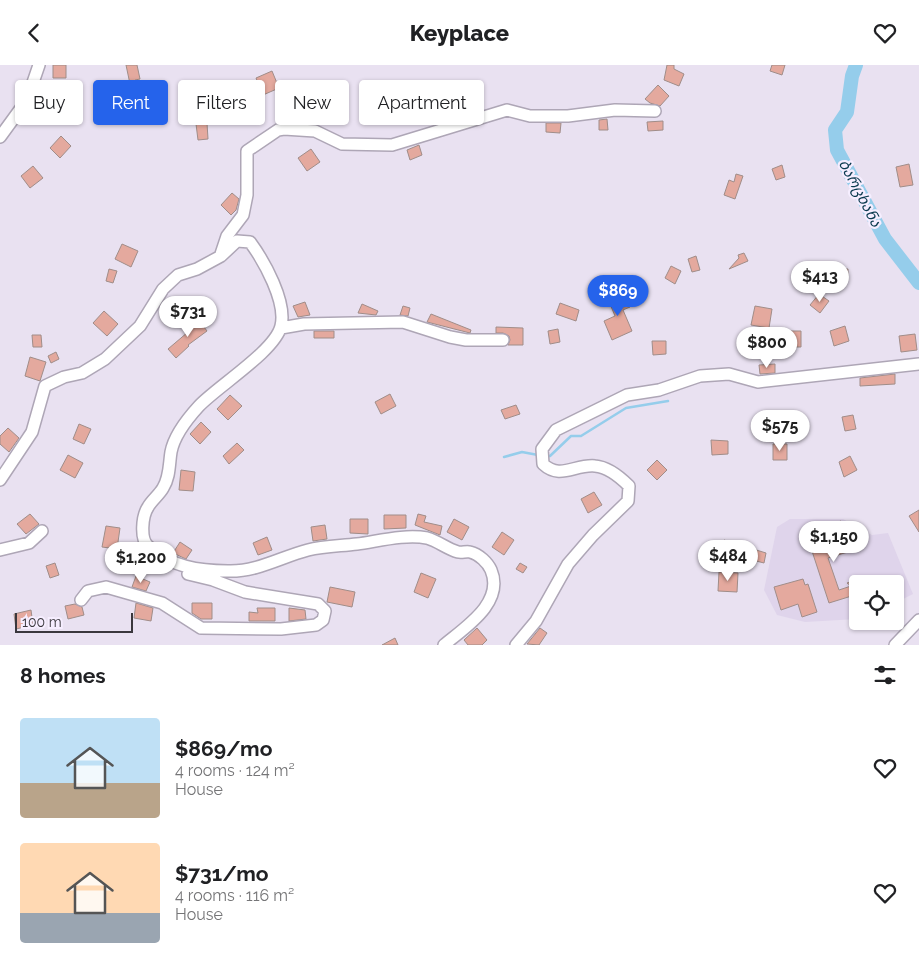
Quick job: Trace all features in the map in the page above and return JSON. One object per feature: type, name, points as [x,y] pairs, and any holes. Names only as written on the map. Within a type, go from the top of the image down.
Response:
[{"type":"street","points":[[0,137],[27,100],[39,65]]},
{"type":"street","points":[[221,256],[227,236],[242,215],[248,195],[248,151],[278,130],[315,131],[342,144],[392,145],[507,111],[530,116],[558,116],[615,111],[655,111]]},
{"type":"street","points":[[0,480],[32,431],[45,386],[64,377],[82,373],[105,359],[140,326],[163,289],[178,275],[197,269],[221,256],[238,241],[250,242],[262,259],[279,300],[282,315],[281,328],[268,348],[199,407],[179,432],[171,449],[169,471],[164,487],[146,509],[142,531],[145,544],[155,553],[181,567],[230,571],[252,569],[309,550],[409,537],[428,539],[459,552],[471,552],[488,563],[493,575],[488,603],[479,616],[444,645]]},
{"type":"street","points":[[281,328],[304,324],[403,322],[450,337],[466,340],[503,339]]},
{"type":"street","points":[[516,645],[536,621],[568,564],[593,535],[628,501],[629,486],[614,473],[597,465],[582,466],[562,473],[548,469],[543,464],[542,449],[556,430],[627,395],[659,391],[700,376],[729,374],[758,382],[919,364]]},
{"type":"street","points":[[0,550],[29,543],[42,531]]},
{"type":"street","points":[[81,600],[88,591],[106,587],[162,603],[201,628],[281,629],[316,625],[323,620],[325,611],[318,604],[245,592],[213,580],[185,573],[181,567]]},
{"type":"street","points":[[895,645],[919,620]]},
{"type":"shaded area","points":[[790,519],[843,519],[872,535],[888,533],[913,594],[904,598],[904,575],[849,575],[849,619],[805,622],[777,615],[764,590],[777,527]]},
{"type":"building","points":[[53,65],[66,65],[66,78],[53,78]]},
{"type":"building","points":[[126,65],[137,65],[140,79],[129,80]]},
{"type":"building","points":[[667,65],[674,65],[674,69],[684,74],[679,86],[664,80]]},
{"type":"building","points":[[772,65],[785,65],[782,75],[770,71]]},
{"type":"building","points":[[272,71],[276,80],[275,90],[265,94],[265,80],[257,80],[256,78]]},
{"type":"building","points":[[658,85],[669,96],[660,106],[650,103],[645,99]]},
{"type":"building","points":[[607,119],[608,130],[599,130],[599,120]]},
{"type":"building","points":[[663,121],[663,130],[648,131],[647,122]]},
{"type":"building","points":[[546,123],[561,123],[560,133],[546,132]]},
{"type":"building","points":[[196,125],[207,125],[208,139],[198,140]]},
{"type":"building","points":[[61,136],[71,146],[60,158],[50,148]]},
{"type":"building","points":[[419,145],[422,155],[410,160],[407,150]]},
{"type":"building","points":[[311,149],[320,162],[307,171],[298,158]]},
{"type":"building","points":[[909,164],[913,185],[900,187],[896,167]]},
{"type":"building","points":[[782,165],[785,177],[776,180],[772,169]]},
{"type":"building","points":[[33,166],[43,178],[30,188],[21,176]]},
{"type":"building","points":[[736,174],[743,176],[735,199],[724,195],[729,180],[734,182]]},
{"type":"building","points":[[232,193],[239,199],[236,210],[231,215],[221,205]]},
{"type":"building","points":[[122,244],[138,251],[131,267],[115,259]]},
{"type":"building","points":[[744,253],[748,261],[729,269],[739,258],[738,255]]},
{"type":"building","points":[[696,256],[700,270],[692,272],[688,259]]},
{"type":"building","points":[[671,266],[681,271],[675,284],[665,278]]},
{"type":"building","points":[[836,268],[848,269],[848,278],[836,277]]},
{"type":"building","points":[[109,269],[117,271],[113,283],[106,281]]},
{"type":"building","points":[[625,293],[630,307],[623,310],[632,331],[612,340],[604,321],[615,316],[608,299]]},
{"type":"building","points":[[819,294],[829,301],[820,313],[810,305]]},
{"type":"building","points":[[305,302],[310,315],[298,317],[293,306]]},
{"type":"building","points":[[560,303],[579,310],[576,321],[556,314]]},
{"type":"building","points":[[362,304],[378,311],[376,315],[358,313]]},
{"type":"building","points":[[403,306],[410,308],[408,316],[400,315]]},
{"type":"building","points":[[755,306],[772,309],[769,328],[751,325]]},
{"type":"building","points":[[104,311],[118,324],[107,336],[93,323]]},
{"type":"building","points":[[431,314],[471,330],[470,333],[427,322]]},
{"type":"building","points":[[198,319],[207,331],[188,345],[176,358],[168,349],[188,332],[185,328]]},
{"type":"building","points":[[845,326],[849,341],[834,346],[830,331]]},
{"type":"building","points":[[496,327],[523,328],[523,345],[508,345],[509,336],[503,333],[496,333]]},
{"type":"building","points":[[558,329],[560,342],[550,344],[548,331]]},
{"type":"building","points":[[314,331],[334,331],[334,338],[314,338]]},
{"type":"building","points":[[787,331],[801,331],[801,347],[787,347]]},
{"type":"building","points":[[915,334],[917,350],[901,352],[899,336]]},
{"type":"building","points":[[32,335],[41,335],[42,347],[33,347]]},
{"type":"building","points":[[652,341],[666,341],[666,354],[653,355]]},
{"type":"building","points":[[56,352],[59,359],[51,363],[48,356]]},
{"type":"building","points":[[30,357],[46,362],[40,381],[25,376]]},
{"type":"building","points":[[775,364],[775,373],[760,374],[759,365]]},
{"type":"building","points":[[895,374],[895,384],[860,386],[860,378]]},
{"type":"building","points":[[390,394],[396,406],[381,414],[375,402]]},
{"type":"building","points":[[230,395],[242,406],[228,420],[217,409]]},
{"type":"building","points":[[516,405],[520,414],[505,419],[501,410]]},
{"type":"building","points":[[853,415],[856,429],[845,431],[842,417]]},
{"type":"building","points":[[201,422],[211,432],[200,444],[190,434]]},
{"type":"building","points":[[79,424],[91,429],[84,444],[73,439]]},
{"type":"building","points":[[8,428],[19,438],[9,452],[0,444],[0,436]]},
{"type":"building","points":[[711,440],[728,441],[728,454],[712,455]]},
{"type":"building","points":[[237,443],[244,450],[229,464],[223,456]]},
{"type":"building","points":[[773,444],[787,444],[787,460],[773,460]]},
{"type":"building","points":[[68,455],[83,463],[75,478],[60,470]]},
{"type":"building","points":[[850,456],[857,470],[844,477],[839,462]]},
{"type":"building","points":[[657,460],[667,470],[657,480],[647,470]]},
{"type":"building","points":[[181,470],[195,472],[193,491],[179,490]]},
{"type":"building","points":[[594,492],[602,505],[588,513],[581,499]]},
{"type":"building","points":[[919,510],[919,532],[909,516]]},
{"type":"building","points":[[30,514],[39,524],[26,534],[17,524]]},
{"type":"building","points":[[418,514],[426,516],[424,522],[442,526],[440,535],[415,525]]},
{"type":"building","points":[[384,515],[406,515],[406,528],[384,529]]},
{"type":"building","points":[[350,519],[368,519],[368,534],[350,533]]},
{"type":"building","points":[[454,519],[469,527],[462,540],[447,532]]},
{"type":"building","points":[[841,521],[851,551],[828,558],[839,590],[849,587],[849,597],[829,603],[811,548],[830,541],[825,526]]},
{"type":"building","points":[[325,525],[327,539],[313,541],[311,527]]},
{"type":"building","points":[[106,526],[120,528],[117,549],[102,547]]},
{"type":"building","points":[[502,532],[514,540],[504,555],[492,547]]},
{"type":"building","points":[[267,537],[272,550],[258,555],[253,543]]},
{"type":"building","points":[[724,540],[766,553],[764,563],[737,556],[736,561],[720,556]]},
{"type":"building","points":[[180,542],[192,550],[186,559],[173,553]]},
{"type":"building","points":[[55,563],[59,575],[50,578],[46,566]]},
{"type":"building","points":[[520,563],[527,567],[523,573],[516,569]]},
{"type":"building","points":[[719,572],[738,573],[737,592],[718,591]]},
{"type":"building","points":[[421,573],[436,579],[428,598],[414,592]]},
{"type":"building","points":[[136,576],[150,582],[146,591],[132,587]]},
{"type":"building","points":[[803,579],[805,585],[808,584],[817,612],[802,617],[798,604],[781,610],[774,587]]},
{"type":"building","points":[[330,587],[355,592],[352,607],[327,602]]},
{"type":"building","points":[[136,603],[153,608],[151,621],[134,618]]},
{"type":"building","points":[[192,603],[212,603],[212,619],[201,619],[192,613]]},
{"type":"building","points":[[75,604],[82,607],[84,615],[68,619],[65,606]]},
{"type":"building","points":[[257,608],[275,608],[275,621],[249,621],[249,612],[258,613]]},
{"type":"building","points":[[289,608],[305,610],[306,619],[289,621]]},
{"type":"building","points":[[31,610],[33,625],[16,629],[14,614]]},
{"type":"building","points":[[477,628],[487,640],[482,645],[468,645],[464,640]]},
{"type":"building","points":[[540,628],[547,633],[539,645],[527,644]]},
{"type":"building","points":[[395,638],[398,645],[382,645]]},
{"type":"waterway","name":"ბარცხანა","points":[[856,65],[852,76],[847,112],[835,130],[837,150],[885,239],[919,283]]},
{"type":"waterway","points":[[545,456],[550,456],[571,436],[581,436],[626,408],[668,401]]},
{"type":"waterway","points":[[504,457],[522,452],[538,455]]}]
